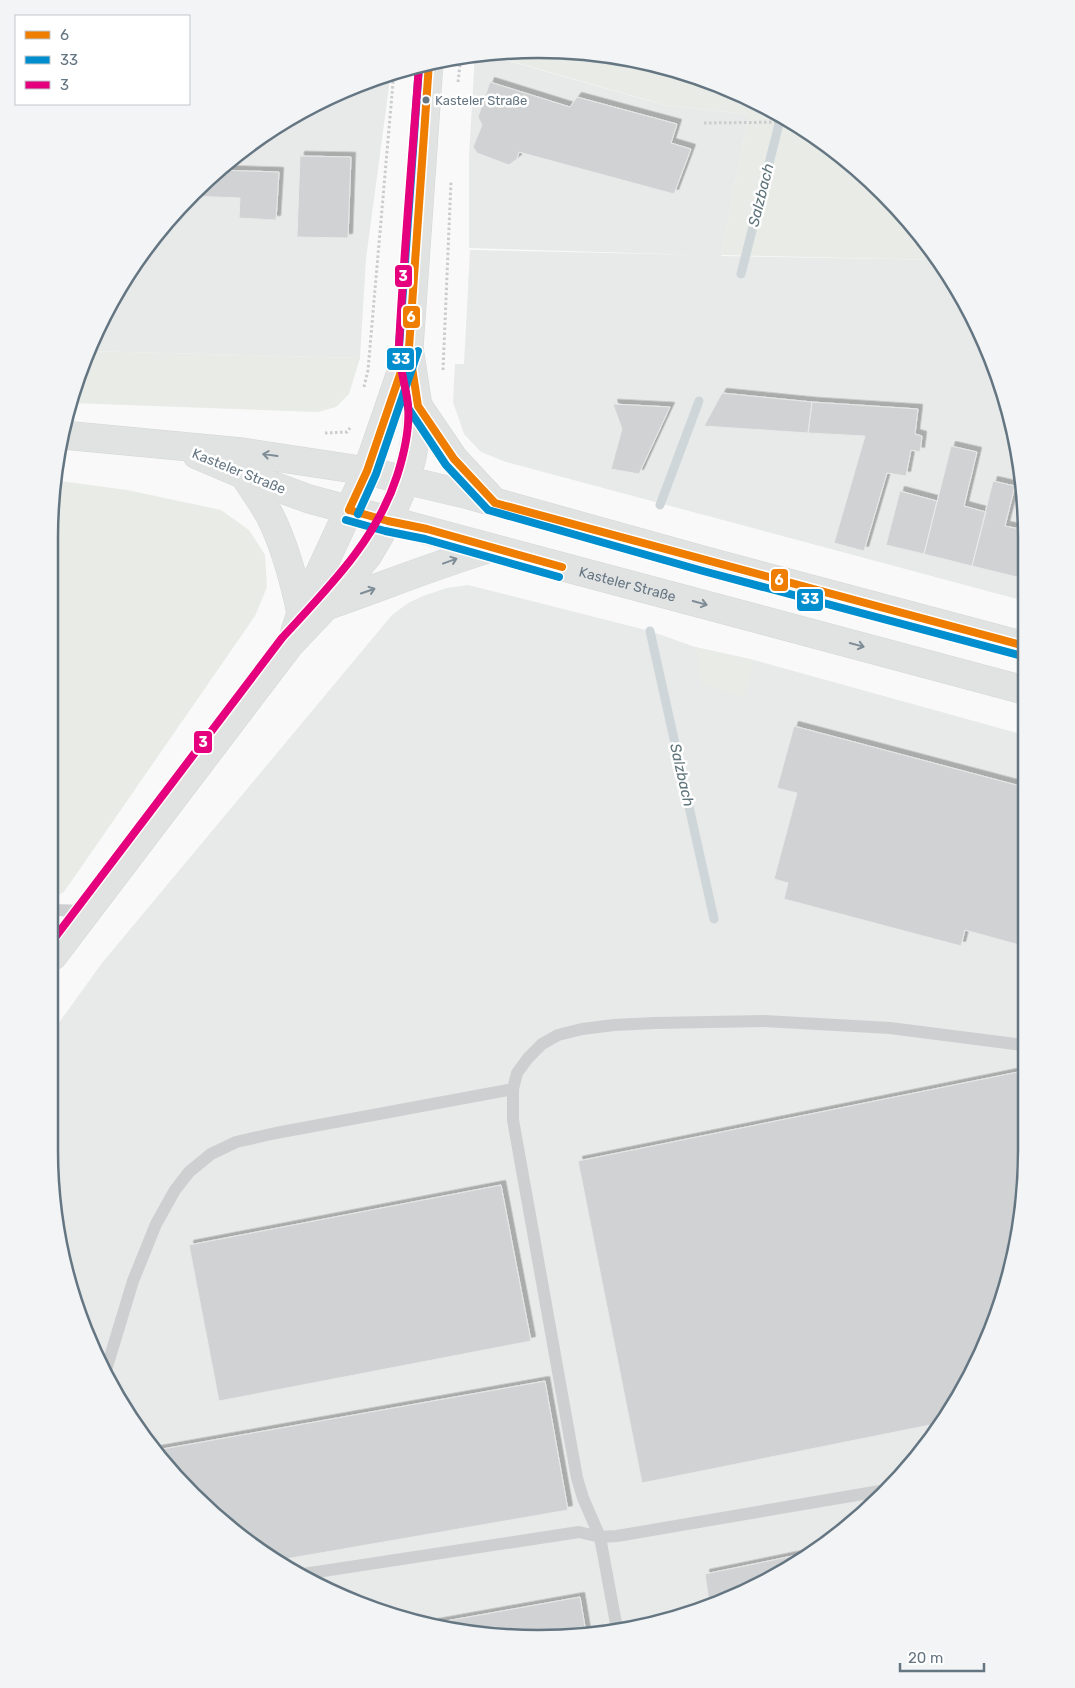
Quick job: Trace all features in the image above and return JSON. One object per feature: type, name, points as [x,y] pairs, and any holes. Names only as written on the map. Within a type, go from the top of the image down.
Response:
[{"type":"main road","points":[[58,949],[314,610],[368,555],[388,521],[406,480],[416,434],[418,406],[408,363],[428,71]]},
{"type":"main road","points":[[314,610],[349,510],[408,363]]},
{"type":"main road","points":[[418,406],[454,459],[495,503]]},
{"type":"main road","name":"Kasteler Straße","points":[[69,436],[242,452],[366,471],[469,495],[706,562],[777,579],[1018,644]]},
{"type":"main road","name":"Kasteler Straße","points":[[177,446],[244,475],[309,499],[1018,688]]},
{"type":"main road","points":[[244,475],[276,528],[294,581],[314,610]]},
{"type":"main road","points":[[314,610],[456,558],[491,548]]},
{"type":"lane","points":[[58,910],[87,911]]},
{"type":"lane","points":[[616,1623],[600,1537],[583,1498],[578,1478],[512,1120],[514,1090],[518,1073],[528,1058],[542,1044],[558,1035],[582,1029],[614,1025],[655,1023],[764,1021],[890,1028],[1018,1045]]},
{"type":"lane","points":[[108,1364],[133,1281],[156,1224],[175,1190],[189,1172],[211,1154],[236,1142],[276,1133],[514,1090]]},
{"type":"lane","points":[[311,1574],[579,1532],[600,1537],[616,1536],[875,1492]]},
{"type":"path","points":[[362,395],[368,370],[393,80]]},
{"type":"path","points":[[704,123],[778,122]]},
{"type":"path","points":[[443,370],[448,248]]},
{"type":"path","points":[[325,433],[348,432],[351,425]]},
{"type":"shaded area","points":[[503,59],[667,106],[749,114],[721,256],[929,260],[968,325],[992,383],[1001,413],[1013,475],[1016,506],[1018,599],[506,462],[481,452],[464,434],[453,402],[455,364],[464,364],[470,250],[700,255],[469,248],[469,156],[475,62]]},
{"type":"shaded area","points":[[504,59],[569,59],[631,67],[692,83],[750,107],[804,138],[854,177],[898,221],[929,260],[721,255],[749,114],[668,106]]},
{"type":"shaded area","points":[[390,81],[366,259],[360,358],[95,351],[107,325],[138,271],[157,245],[198,198],[245,157],[271,138],[325,107]]},
{"type":"shaded area","points":[[95,351],[360,358],[349,394],[336,407],[318,412],[77,403]]},
{"type":"shaded area","points":[[61,481],[127,490],[221,510],[249,530],[265,555],[267,587],[255,616],[64,892],[58,895],[58,538]]},
{"type":"shaded area","points":[[468,585],[650,631],[695,647],[754,660],[1018,733],[1018,1150],[1013,1213],[1008,1244],[992,1305],[981,1334],[953,1390],[937,1417],[918,1443],[877,1490],[830,1531],[804,1550],[750,1581],[692,1605],[631,1621],[569,1629],[538,1630],[506,1629],[444,1621],[383,1605],[354,1594],[325,1581],[271,1550],[245,1531],[198,1490],[157,1443],[138,1417],[107,1363],[94,1334],[74,1275],[67,1244],[59,1182],[58,1024],[102,963],[392,615],[408,603],[447,588]]},
{"type":"shaded area","points":[[695,647],[754,660],[744,697],[702,684]]},
{"type":"building","points":[[490,82],[570,107],[577,97],[677,124],[671,143],[691,149],[674,194],[519,152],[517,159],[509,165],[477,153],[473,147],[482,125],[478,117]]},
{"type":"building","points":[[300,156],[351,157],[348,238],[297,237]]},
{"type":"building","points":[[229,170],[279,172],[276,220],[239,218],[240,198],[200,196]]},
{"type":"building","points":[[722,393],[812,402],[808,433],[704,426]]},
{"type":"building","points":[[812,402],[918,409],[915,434],[922,436],[920,452],[911,450],[906,476],[887,473],[864,551],[834,543],[865,436],[808,433]]},
{"type":"building","points":[[613,404],[670,407],[639,474],[611,469],[622,429]]},
{"type":"building","points":[[951,446],[977,452],[964,506],[986,512],[972,566],[924,554]]},
{"type":"building","points":[[993,481],[1014,486],[1005,526],[1017,528],[1018,577],[972,566]]},
{"type":"building","points":[[900,491],[937,501],[924,554],[886,545]]},
{"type":"building","points":[[794,726],[1018,785],[1018,945],[965,930],[961,946],[784,899],[788,883],[774,879],[797,793],[777,788]]},
{"type":"building","points":[[1018,1072],[1016,1182],[1008,1244],[1001,1275],[992,1305],[968,1363],[931,1425],[642,1483],[578,1161]]},
{"type":"building","points":[[501,1185],[531,1341],[219,1401],[189,1245]]},
{"type":"building","points":[[545,1381],[568,1510],[286,1559],[245,1531],[221,1511],[198,1490],[162,1449]]},
{"type":"building","points":[[795,1556],[750,1581],[709,1599],[705,1574]]},
{"type":"building","points":[[580,1597],[585,1627],[538,1630],[506,1629],[445,1621]]},
{"type":"waterway","name":"Salzbach","points":[[741,274],[779,123]]},
{"type":"waterway","name":"Salzbach","points":[[660,505],[699,401]]},
{"type":"waterway","name":"Salzbach","points":[[650,631],[714,919]]},
{"type":"transit line","name":"6","points":[[428,71],[409,348],[418,406],[454,459],[495,503],[1018,644]]},
{"type":"transit line","name":"3","points":[[58,933],[282,638],[348,563],[377,522],[388,500],[402,459],[408,422],[408,405],[399,345],[418,73]]},
{"type":"transit line","name":"33","points":[[419,73],[399,347],[408,408],[446,465],[488,510],[703,571],[1018,655]]},
{"type":"transit line","name":"6","points":[[349,510],[367,471],[409,348]]},
{"type":"transit line","name":"33","points":[[358,514],[376,474],[418,351]]},
{"type":"transit line","name":"6","points":[[349,510],[427,529],[562,567]]},
{"type":"transit line","name":"33","points":[[346,520],[385,531],[425,539],[559,577]]},
{"type":"place","name":"Kasteler Straße","points":[[426,100]]}]
